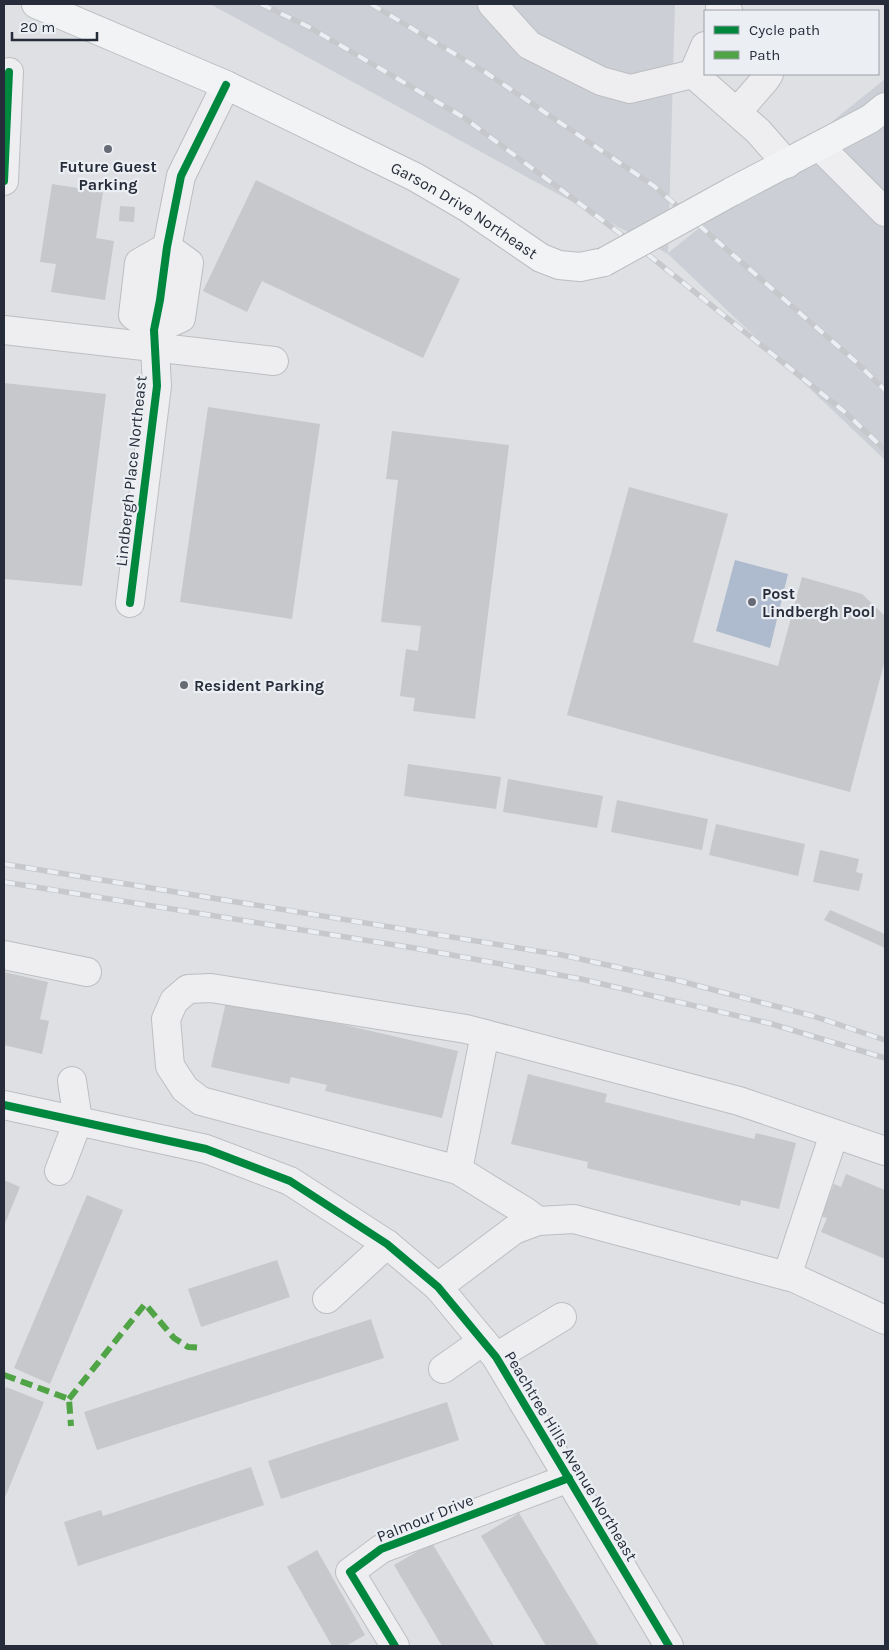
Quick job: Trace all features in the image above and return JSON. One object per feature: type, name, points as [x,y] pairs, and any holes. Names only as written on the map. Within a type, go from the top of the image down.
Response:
[{"type":"main road","name":"Garson Drive Northeast","points":[[36,4],[226,85],[415,177],[468,208],[541,258],[558,265],[580,267],[604,262],[731,192],[870,119],[885,107]]},
{"type":"street","points":[[492,4],[529,45],[601,81],[630,89],[693,74]]},
{"type":"street","points":[[693,74],[704,48]]},
{"type":"street","points":[[4,182],[9,72]]},
{"type":"street","points":[[693,74],[758,130],[787,164]]},
{"type":"street","points":[[738,112],[768,75]]},
{"type":"street","points":[[167,247],[181,176],[226,85]]},
{"type":"street","points":[[820,146],[885,212]]},
{"type":"street","points":[[155,339],[132,315],[139,262],[167,247]]},
{"type":"street","points":[[155,339],[181,318],[188,271],[189,263],[167,247]]},
{"type":"street","points":[[4,330],[155,339],[274,361]]},
{"type":"street","name":"Lindbergh Place Northeast","points":[[130,603],[157,386],[155,339]]},
{"type":"street","points":[[4,955],[87,972]]},
{"type":"street","points":[[538,1221],[458,1170],[201,1100],[185,1089],[170,1066],[166,1019],[174,1001],[188,989],[212,988],[466,1029],[739,1101],[885,1151]]},
{"type":"street","points":[[458,1170],[485,1034]]},
{"type":"street","points":[[59,1171],[78,1121],[72,1081]]},
{"type":"street","name":"Peachtree Hills Avenue Northeast","points":[[4,1105],[206,1149],[290,1181],[387,1244],[438,1287],[489,1349],[669,1646]]},
{"type":"street","points":[[787,1276],[834,1134]]},
{"type":"street","points":[[438,1287],[514,1230],[538,1221],[574,1219],[787,1276],[885,1320]]},
{"type":"street","points":[[327,1299],[387,1244]]},
{"type":"street","points":[[443,1369],[562,1317]]},
{"type":"street","name":"Palmour Drive","points":[[395,1646],[350,1572],[381,1549],[568,1478]]},
{"type":"shaded area","points":[[210,4],[675,4],[668,253],[885,79],[885,460],[668,254]]},
{"type":"water","name":"Post Lindbergh Pool","points":[[735,560],[788,574],[770,648],[716,631]]},
{"type":"building","points":[[256,180],[460,279],[423,358],[262,281],[247,312],[203,291]]},
{"type":"building","points":[[52,184],[103,192],[96,238],[114,241],[105,300],[51,292],[56,264],[40,262]]},
{"type":"building","points":[[120,206],[135,207],[134,222],[119,221]]},
{"type":"building","points":[[4,383],[106,394],[82,586],[4,579]]},
{"type":"building","points":[[208,407],[320,424],[292,619],[180,602]]},
{"type":"building","points":[[392,431],[509,445],[475,719],[413,711],[415,698],[400,696],[406,649],[418,651],[421,626],[381,622],[398,480],[386,479]]},
{"type":"building","points":[[629,487],[728,514],[693,642],[778,666],[802,577],[862,594],[885,616],[885,660],[850,792],[567,715]]},
{"type":"building","points":[[408,764],[501,777],[496,809],[404,796]]},
{"type":"building","points":[[508,779],[603,796],[597,828],[503,812]]},
{"type":"building","points":[[617,800],[708,819],[702,850],[611,832]]},
{"type":"building","points":[[716,824],[805,844],[798,876],[709,855]]},
{"type":"building","points":[[820,850],[859,859],[856,872],[863,874],[859,891],[813,882]]},
{"type":"building","points":[[830,910],[885,934],[885,948],[824,920]]},
{"type":"building","points":[[4,972],[48,982],[40,1019],[49,1021],[42,1054],[4,1045]]},
{"type":"building","points":[[227,998],[458,1051],[442,1118],[325,1091],[327,1085],[291,1077],[289,1084],[211,1067]]},
{"type":"building","points":[[528,1074],[607,1094],[605,1102],[754,1139],[756,1133],[796,1143],[779,1209],[741,1200],[740,1206],[587,1168],[588,1162],[511,1144]]},
{"type":"building","points":[[846,1174],[885,1190],[885,1259],[821,1232],[827,1218],[821,1216],[834,1184],[841,1187]]},
{"type":"building","points":[[4,1180],[20,1187],[4,1226]]},
{"type":"building","points":[[87,1195],[123,1210],[50,1384],[14,1368]]},
{"type":"building","points":[[277,1260],[290,1297],[201,1327],[188,1289]]},
{"type":"building","points":[[371,1319],[384,1358],[97,1450],[84,1412]]},
{"type":"building","points":[[6,1387],[44,1402],[4,1500],[4,1393]]},
{"type":"building","points":[[447,1402],[459,1440],[281,1499],[268,1461]]},
{"type":"building","points":[[251,1467],[264,1505],[78,1566],[64,1522],[101,1510],[103,1516]]},
{"type":"building","points":[[519,1513],[599,1646],[546,1646],[481,1536]]},
{"type":"building","points":[[432,1543],[494,1646],[442,1646],[394,1565]]},
{"type":"building","points":[[317,1550],[365,1635],[346,1646],[332,1646],[287,1567]]},
{"type":"railway","points":[[261,4],[309,27],[463,117],[641,249],[846,413],[885,450]]},
{"type":"railway","points":[[371,4],[485,72],[654,186],[855,361],[885,390]]},
{"type":"railway","points":[[4,864],[562,955],[680,981],[813,1016],[885,1040]]},
{"type":"railway","points":[[4,882],[414,948],[581,979],[772,1024],[885,1058]]},
{"type":"marked path","points":[[69,1399],[145,1304],[174,1338],[188,1347],[203,1348]]},
{"type":"marked path","points":[[4,1375],[69,1399],[71,1426]]},
{"type":"cycle path","points":[[4,181],[9,72]]},
{"type":"cycle path","points":[[130,603],[157,386],[154,330],[167,247],[181,176],[226,85]]},
{"type":"cycle path","points":[[4,1105],[206,1149],[290,1181],[387,1244],[438,1287],[496,1357],[669,1646]]},
{"type":"cycle path","points":[[395,1646],[350,1572],[381,1549],[569,1478]]},
{"type":"place","name":"Future Guest Parking","points":[[108,149]]},
{"type":"place","name":"Post Lindbergh Pool","points":[[752,602]]},
{"type":"place","name":"Resident Parking","points":[[184,685]]}]
